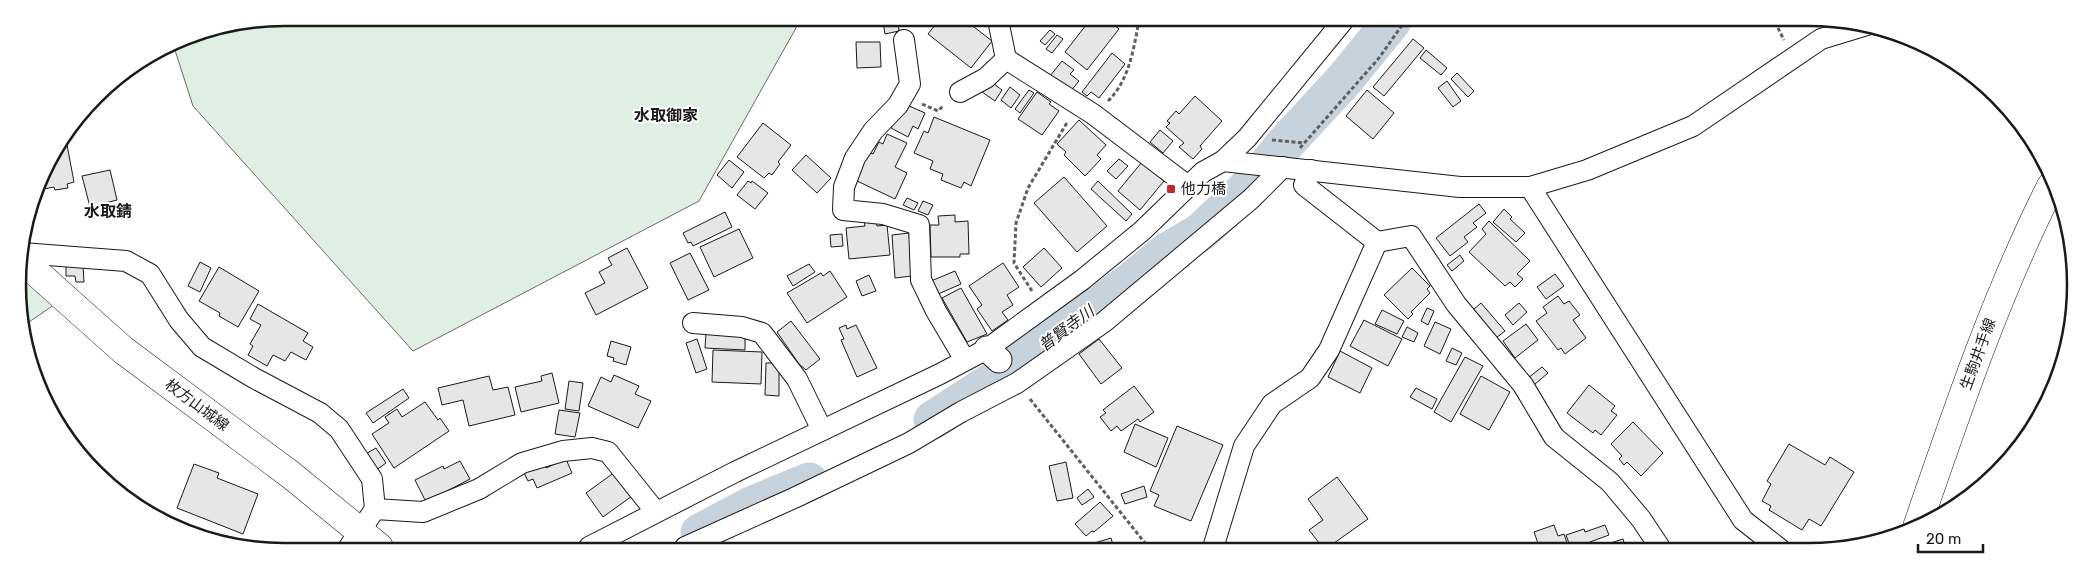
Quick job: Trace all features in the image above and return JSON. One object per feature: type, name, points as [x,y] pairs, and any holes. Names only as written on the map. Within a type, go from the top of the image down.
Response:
[{"type":"main road","name":"生駒井手線","points":[[1921,517],[2007,278],[2049,191]]},
{"type":"main road","name":"枚方山城線","points":[[27,264],[123,350],[291,475],[363,542]]},
{"type":"street","points":[[999,26],[1006,59],[1094,114],[1188,186]]},
{"type":"street","points":[[597,543],[735,472],[964,360],[992,354],[1044,308],[1142,231],[1203,172],[1223,161],[1247,138],[1339,26]]},
{"type":"street","points":[[1223,161],[1246,162],[1460,187],[1530,187],[1587,170],[1694,126],[1821,40],[1852,30]]},
{"type":"street","points":[[904,40],[910,84],[898,104],[873,131],[855,158],[844,187],[843,210],[882,214],[919,225],[921,280],[964,360]]},
{"type":"street","points":[[960,92],[986,78],[1006,59]]},
{"type":"street","points":[[694,543],[909,443],[960,412],[1016,383],[1104,322],[1251,199],[1278,167]]},
{"type":"street","points":[[1311,170],[1304,185],[1377,242],[1410,236],[1456,304],[1523,385],[1554,437],[1610,482],[1641,519],[1657,543]]},
{"type":"street","points":[[1530,187],[1743,520],[1772,543]]},
{"type":"street","points":[[1215,543],[1244,446],[1272,404],[1310,378],[1329,350],[1377,242]]},
{"type":"street","points":[[28,253],[126,261],[150,274],[179,320],[202,347],[254,378],[320,413],[339,428],[372,479],[375,509],[363,542]]},
{"type":"street","points":[[693,323],[742,326],[762,334],[797,379],[822,430]]},
{"type":"street","points":[[375,509],[423,512],[479,489],[522,462],[563,451],[592,448],[608,452],[656,512]]},
{"type":"path","points":[[1044,308],[1014,263],[1016,223],[1028,188],[1069,120],[1094,114],[1114,95],[1132,60],[1138,26]]},
{"type":"path","points":[[1278,167],[1304,142],[1379,58],[1401,26]]},
{"type":"path","points":[[903,96],[938,111],[960,92]]},
{"type":"path","points":[[1247,138],[1304,142]]},
{"type":"path","points":[[1016,383],[1145,543]]},
{"type":"green space","points":[[284,26],[797,26],[699,201],[413,351],[193,106],[175,51],[201,40],[251,28]]},
{"type":"green space","points":[[29,245],[57,303],[29,322],[26,284]]},
{"type":"building","points":[[884,26],[899,26],[899,31],[885,34]]},
{"type":"building","points":[[934,26],[973,26],[992,41],[971,68],[928,34]]},
{"type":"building","points":[[1085,26],[1115,26],[1119,29],[1087,70],[1065,52]]},
{"type":"building","points":[[1050,30],[1055,34],[1045,45],[1040,41]]},
{"type":"building","points":[[1057,35],[1063,39],[1052,53],[1046,49]]},
{"type":"building","points":[[1413,39],[1424,48],[1384,96],[1373,87]]},
{"type":"building","points":[[856,42],[880,42],[881,67],[857,68]]},
{"type":"building","points":[[1426,50],[1447,68],[1441,75],[1420,58]]},
{"type":"building","points":[[1112,53],[1125,64],[1099,98],[1091,92],[1087,96],[1082,92]]},
{"type":"building","points":[[1062,61],[1074,70],[1070,74],[1079,81],[1070,92],[1050,76]]},
{"type":"building","points":[[1457,73],[1474,91],[1468,97],[1451,79]]},
{"type":"building","points":[[990,81],[1002,90],[995,101],[982,92]]},
{"type":"building","points":[[1447,81],[1461,101],[1453,107],[1438,88]]},
{"type":"building","points":[[1010,87],[1020,95],[1011,108],[1001,100]]},
{"type":"building","points":[[1029,90],[1034,93],[1020,113],[1015,109]]},
{"type":"building","points":[[1367,90],[1394,113],[1373,139],[1346,116]]},
{"type":"building","points":[[1037,92],[1051,102],[1049,104],[1059,111],[1042,135],[1018,119]]},
{"type":"building","points":[[1195,96],[1222,121],[1200,146],[1202,149],[1193,159],[1179,147],[1184,143],[1166,127],[1170,123],[1167,121],[1176,111],[1179,114]]},
{"type":"building","points":[[907,105],[925,113],[918,129],[913,126],[908,137],[891,128],[898,113],[903,115]]},
{"type":"building","points":[[934,117],[990,140],[971,186],[964,182],[961,188],[941,180],[943,174],[930,169],[933,161],[914,153],[924,131],[928,133]]},
{"type":"building","points":[[1079,120],[1106,145],[1097,155],[1101,159],[1085,176],[1064,155],[1066,152],[1057,144]]},
{"type":"building","points":[[763,123],[791,145],[778,162],[780,164],[772,175],[769,173],[764,178],[737,157]]},
{"type":"building","points":[[1160,130],[1173,141],[1163,153],[1150,142]]},
{"type":"building","points":[[887,134],[907,143],[895,167],[907,173],[895,199],[855,180],[868,152],[873,154],[879,142],[883,144]]},
{"type":"building","points":[[67,146],[74,182],[67,184],[68,188],[55,190],[54,187],[45,189]]},
{"type":"building","points":[[806,155],[831,178],[817,193],[792,170]]},
{"type":"building","points":[[1119,159],[1128,166],[1116,179],[1107,171]]},
{"type":"building","points":[[729,160],[744,172],[732,188],[717,175]]},
{"type":"building","points":[[1142,162],[1164,181],[1140,210],[1118,191]]},
{"type":"building","points":[[110,170],[117,200],[90,207],[82,176]]},
{"type":"building","points":[[1064,177],[1107,226],[1077,252],[1034,203]]},
{"type":"building","points":[[748,181],[751,183],[752,181],[768,193],[755,209],[737,195]]},
{"type":"building","points":[[1098,181],[1132,214],[1126,221],[1091,189]]},
{"type":"building","points":[[907,198],[918,203],[914,210],[903,205]]},
{"type":"building","points":[[923,201],[933,205],[928,215],[918,211]]},
{"type":"building","points":[[1479,204],[1486,213],[1473,223],[1477,227],[1464,237],[1468,242],[1450,256],[1436,238]]},
{"type":"building","points":[[1504,209],[1512,217],[1510,219],[1525,233],[1516,242],[1493,222]]},
{"type":"building","points":[[725,212],[732,227],[693,246],[691,242],[688,243],[683,233]]},
{"type":"building","points":[[955,215],[955,222],[968,221],[969,254],[960,254],[960,257],[931,257],[930,225],[939,225],[938,216]]},
{"type":"building","points":[[876,219],[877,226],[887,225],[890,255],[849,259],[846,228],[865,226],[864,220]]},
{"type":"building","points":[[1489,221],[1530,261],[1517,274],[1523,279],[1515,287],[1510,282],[1505,286],[1469,252],[1486,234],[1482,229]]},
{"type":"building","points":[[739,229],[753,258],[714,277],[700,247]]},
{"type":"building","points":[[909,233],[912,276],[895,278],[892,235]]},
{"type":"building","points":[[842,234],[843,246],[831,247],[830,235]]},
{"type":"building","points":[[627,248],[648,288],[596,315],[585,293],[605,283],[599,272],[612,265],[608,258]]},
{"type":"building","points":[[1044,248],[1062,268],[1041,287],[1023,267]]},
{"type":"building","points":[[690,253],[709,290],[688,300],[670,263]]},
{"type":"building","points":[[1460,255],[1464,261],[1452,271],[1447,265]]},
{"type":"building","points":[[200,262],[211,268],[200,292],[188,286]]},
{"type":"building","points":[[1003,263],[1019,287],[1007,295],[1013,305],[1002,312],[1008,320],[992,331],[977,309],[982,305],[969,286]]},
{"type":"building","points":[[809,264],[815,272],[793,286],[787,276]]},
{"type":"building","points":[[66,265],[83,265],[84,282],[76,282],[75,276],[66,276]]},
{"type":"building","points":[[219,267],[259,291],[238,327],[219,316],[220,313],[199,301]]},
{"type":"building","points":[[1412,268],[1430,286],[1427,289],[1430,293],[1411,312],[1413,314],[1408,319],[1384,295]]},
{"type":"building","points":[[830,271],[847,297],[807,323],[787,293],[821,273],[823,276]]},
{"type":"building","points":[[955,271],[961,284],[936,295],[931,281]]},
{"type":"building","points":[[1555,274],[1564,286],[1546,299],[1537,287]]},
{"type":"building","points":[[869,275],[876,291],[862,296],[856,281]]},
{"type":"building","points":[[961,288],[987,334],[967,342],[942,298]]},
{"type":"building","points":[[1558,296],[1564,304],[1569,301],[1580,315],[1573,320],[1586,338],[1565,354],[1561,348],[1558,350],[1536,321],[1547,313],[1543,307]]},
{"type":"building","points":[[1481,303],[1505,331],[1496,338],[1473,310]]},
{"type":"building","points":[[1519,303],[1527,312],[1513,325],[1505,315]]},
{"type":"building","points":[[258,304],[308,333],[303,341],[313,347],[306,360],[291,352],[285,361],[273,355],[267,366],[248,355],[253,346],[250,344],[261,325],[250,319]]},
{"type":"building","points":[[1427,308],[1434,311],[1428,325],[1421,321]]},
{"type":"building","points":[[1382,310],[1404,321],[1397,334],[1375,324]]},
{"type":"building","points":[[1364,320],[1402,339],[1388,366],[1350,346]]},
{"type":"building","points":[[791,321],[820,359],[806,370],[799,364],[777,332]]},
{"type":"building","points":[[1435,322],[1451,329],[1440,354],[1424,346]]},
{"type":"building","points":[[1526,324],[1538,340],[1515,358],[1503,341]]},
{"type":"building","points":[[846,325],[847,329],[856,325],[877,368],[857,377],[841,340],[844,339],[839,328]]},
{"type":"building","points":[[1407,327],[1418,333],[1414,342],[1402,337]]},
{"type":"building","points":[[706,333],[745,335],[745,350],[705,348]]},
{"type":"building","points":[[697,339],[707,369],[696,373],[686,343]]},
{"type":"building","points":[[1099,339],[1122,368],[1101,384],[1079,354]]},
{"type":"building","points":[[611,341],[631,347],[626,365],[613,361],[614,358],[607,356]]},
{"type":"building","points":[[1452,348],[1462,353],[1456,365],[1446,361]]},
{"type":"building","points":[[713,350],[762,352],[761,384],[712,382]]},
{"type":"building","points":[[1340,351],[1372,368],[1360,393],[1328,377]]},
{"type":"building","points":[[1465,357],[1483,366],[1451,422],[1434,412]]},
{"type":"building","points":[[766,363],[779,363],[779,396],[765,395]]},
{"type":"building","points":[[1542,367],[1548,373],[1534,385],[1528,378]]},
{"type":"building","points":[[552,373],[559,403],[521,412],[515,387],[542,381],[541,376]]},
{"type":"building","points":[[614,375],[639,386],[635,394],[651,401],[638,428],[588,406],[601,377],[611,382]]},
{"type":"building","points":[[489,376],[493,390],[508,387],[515,415],[469,426],[463,400],[442,405],[438,388]]},
{"type":"building","points":[[1481,376],[1510,392],[1489,430],[1460,414]]},
{"type":"building","points":[[569,381],[583,383],[579,411],[565,409]]},
{"type":"building","points":[[1589,385],[1615,406],[1611,411],[1617,415],[1601,435],[1595,430],[1593,433],[1567,413]]},
{"type":"building","points":[[1134,386],[1154,412],[1140,422],[1138,419],[1121,431],[1117,426],[1111,431],[1100,417],[1106,413],[1103,410]]},
{"type":"building","points":[[1416,388],[1437,399],[1432,409],[1410,397]]},
{"type":"building","points":[[403,389],[409,398],[373,423],[366,413]]},
{"type":"building","points":[[425,402],[449,431],[394,468],[372,434],[389,423],[385,417],[397,409],[402,417]]},
{"type":"building","points":[[559,410],[580,413],[575,437],[555,434]]},
{"type":"building","points":[[1633,422],[1663,453],[1641,476],[1627,462],[1624,465],[1619,459],[1622,456],[1611,444]]},
{"type":"building","points":[[1135,424],[1168,438],[1156,467],[1124,452]]},
{"type":"building","points":[[1177,426],[1223,445],[1191,521],[1154,506],[1159,495],[1150,491]]},
{"type":"building","points":[[1789,444],[1825,465],[1830,457],[1854,472],[1821,526],[1809,519],[1802,530],[1769,510],[1771,506],[1762,501],[1771,484],[1767,481]]},
{"type":"building","points":[[376,448],[386,463],[375,471],[364,455]]},
{"type":"building","points":[[566,459],[572,473],[537,488],[533,479],[528,481],[524,473],[544,463],[546,468]]},
{"type":"building","points":[[460,461],[470,479],[426,502],[415,480],[443,466],[444,469]]},
{"type":"building","points":[[1066,462],[1073,498],[1057,501],[1049,466]]},
{"type":"building","points":[[194,464],[219,473],[217,478],[258,494],[243,534],[177,508]]},
{"type":"building","points":[[615,472],[632,496],[603,517],[586,493]]},
{"type":"building","points":[[1337,477],[1368,519],[1334,543],[1319,543],[1309,530],[1323,520],[1308,499]]},
{"type":"building","points":[[1144,486],[1147,497],[1125,504],[1121,494]]},
{"type":"building","points":[[1088,489],[1094,497],[1082,505],[1077,498]]},
{"type":"building","points":[[1100,502],[1113,516],[1094,532],[1092,531],[1086,536],[1075,524]]},
{"type":"building","points":[[1554,525],[1558,536],[1564,534],[1567,543],[1538,543],[1534,532]]},
{"type":"building","points":[[1605,525],[1609,535],[1587,543],[1569,543],[1566,535],[1584,529],[1585,532]]},
{"type":"building","points":[[1111,538],[1112,543],[1094,543]]},
{"type":"building","points":[[1623,539],[1624,543],[1611,543]]},
{"type":"waterway","name":"普賢寺川","points":[[933,420],[1001,376],[1129,283],[1167,252],[1201,232],[1255,181],[1284,145],[1345,79],[1388,26]]},
{"type":"waterway","name":"普賢寺川","points":[[700,533],[751,506],[809,482]]},
{"type":"place","name":"他力橋","points":[[1171,189]]},
{"type":"district","name":"水取御家","points":[[666,115]]},
{"type":"district","name":"水取錆","points":[[108,211]]}]
